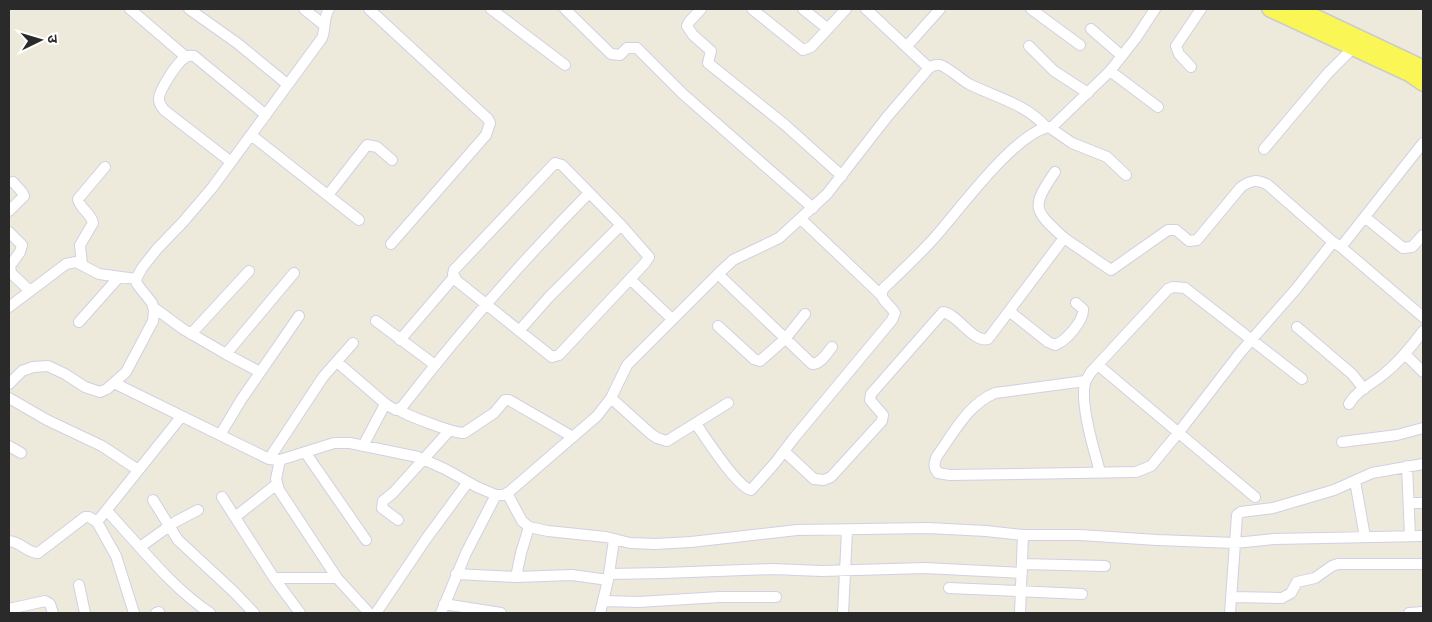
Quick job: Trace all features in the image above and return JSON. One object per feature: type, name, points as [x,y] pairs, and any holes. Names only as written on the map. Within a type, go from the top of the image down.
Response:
[{"type":"main road","points":[[1270,9],[1353,48],[1416,68]]},
{"type":"main road","points":[[1298,9],[1316,13],[1416,68],[1423,83]]},
{"type":"street","points":[[130,9],[186,57]]},
{"type":"street","points":[[190,9],[237,43],[287,84]]},
{"type":"street","points":[[304,9],[324,24]]},
{"type":"street","points":[[260,372],[191,334],[153,307],[138,286],[136,279],[144,264],[183,222],[231,162],[322,38],[325,18],[329,9]]},
{"type":"street","points":[[369,9],[488,119],[490,123],[486,135],[391,244]]},
{"type":"street","points":[[491,9],[565,65]]},
{"type":"street","points":[[565,9],[611,54],[620,55],[627,48],[637,48],[683,94],[813,208]]},
{"type":"street","points":[[701,9],[687,26],[693,35],[711,51],[708,63],[784,124],[842,176]]},
{"type":"street","points":[[752,9],[802,50],[811,47],[846,9]]},
{"type":"street","points":[[803,9],[828,29]]},
{"type":"street","points":[[866,9],[929,68]]},
{"type":"street","points":[[906,46],[940,9]]},
{"type":"street","points":[[1031,9],[1080,45]]},
{"type":"street","points":[[881,295],[884,288],[934,239],[1006,156],[1027,138],[1049,128],[1110,71],[1155,9]]},
{"type":"street","points":[[1191,67],[1179,54],[1176,46],[1201,9]]},
{"type":"street","points":[[1091,29],[1122,56]]},
{"type":"street","points":[[1029,46],[1054,71],[1088,93]]},
{"type":"street","points":[[1264,149],[1328,74],[1353,48]]},
{"type":"street","points":[[231,162],[160,105],[158,99],[162,87],[186,57],[194,56],[266,116]]},
{"type":"street","points":[[501,613],[443,609],[456,574],[474,535],[502,494],[596,416],[611,398],[627,365],[733,260],[779,238],[813,208],[842,176],[887,117],[929,68],[935,65],[941,66],[969,84],[1014,103],[1072,143],[1107,157],[1126,175]]},
{"type":"street","points":[[1110,71],[1158,107]]},
{"type":"street","points":[[251,135],[359,220]]},
{"type":"street","points":[[1086,381],[995,393],[985,397],[967,415],[937,456],[935,469],[938,473],[950,475],[1136,472],[1151,466],[1252,340],[1296,289],[1337,245],[1366,218],[1423,143]]},
{"type":"street","points":[[328,195],[367,145],[377,147],[392,160]]},
{"type":"street","points":[[400,340],[454,277],[454,270],[555,163],[562,165],[621,225],[649,257],[555,357],[550,356],[454,277]]},
{"type":"street","points":[[82,265],[79,251],[80,245],[93,223],[92,218],[79,203],[78,199],[105,167]]},
{"type":"street","points":[[1055,172],[1040,194],[1038,204],[1041,216],[1064,238],[1111,270],[1168,230],[1176,230],[1189,241],[1197,240],[1241,187],[1255,180],[1268,185],[1423,317]]},
{"type":"street","points":[[9,211],[24,196],[13,182]]},
{"type":"street","points":[[399,410],[542,240],[589,193]]},
{"type":"street","points":[[1366,218],[1403,248],[1408,249],[1412,247],[1423,235]]},
{"type":"street","points":[[696,424],[734,476],[747,489],[751,490],[892,320],[895,313],[881,295],[801,219]]},
{"type":"street","points":[[519,331],[549,297],[621,225]]},
{"type":"street","points":[[9,232],[22,245],[20,252],[10,266],[11,273],[30,291]]},
{"type":"street","points":[[784,452],[814,479],[824,480],[831,477],[882,421],[883,415],[870,400],[872,394],[939,314],[947,312],[979,338],[985,340],[991,337],[1064,238]]},
{"type":"street","points":[[9,307],[66,264],[74,262],[100,274],[136,279]]},
{"type":"street","points":[[191,334],[249,271]]},
{"type":"street","points":[[226,354],[294,273]]},
{"type":"street","points":[[718,274],[812,364],[820,362],[832,347]]},
{"type":"street","points":[[79,322],[119,277]]},
{"type":"street","points":[[630,279],[672,319]]},
{"type":"street","points":[[1100,472],[1089,431],[1084,391],[1086,381],[1091,372],[1168,289],[1173,287],[1185,288],[1302,379]]},
{"type":"street","points":[[1009,311],[1048,342],[1055,345],[1066,338],[1081,318],[1083,309],[1076,303]]},
{"type":"street","points":[[9,384],[18,373],[33,367],[48,366],[85,387],[103,391],[126,372],[151,327],[153,307]]},
{"type":"street","points":[[718,326],[757,361],[760,361],[785,339],[805,314]]},
{"type":"street","points":[[220,435],[260,372],[299,316]]},
{"type":"street","points":[[376,321],[435,365]]},
{"type":"street","points":[[1297,328],[1352,374],[1364,389]]},
{"type":"street","points":[[1349,404],[1354,395],[1384,375],[1405,354],[1423,331]]},
{"type":"street","points":[[353,343],[323,377],[274,460],[279,490],[337,578],[369,613]]},
{"type":"street","points":[[1405,354],[1423,372]]},
{"type":"street","points":[[336,362],[387,405],[449,431],[464,433],[468,431],[494,413],[502,403],[509,400],[573,436]]},
{"type":"street","points":[[1098,365],[1254,497]]},
{"type":"street","points":[[9,366],[18,373]]},
{"type":"street","points":[[114,383],[181,417],[274,460],[341,442],[398,452],[422,459],[446,469],[468,482],[502,494],[529,527],[548,531],[606,537],[630,543],[674,544],[797,530],[928,528],[1023,535],[1080,535],[1235,543],[1274,539],[1423,536]]},
{"type":"street","points":[[9,398],[47,420],[102,446],[138,470]]},
{"type":"street","points":[[611,398],[651,434],[663,440],[671,439],[728,403]]},
{"type":"street","points":[[363,446],[381,411],[387,405]]},
{"type":"street","points":[[97,522],[181,417]]},
{"type":"street","points":[[1342,442],[1397,435],[1423,428]]},
{"type":"street","points":[[398,520],[382,508],[382,503],[449,431]]},
{"type":"street","points":[[9,446],[21,453]]},
{"type":"street","points":[[305,452],[366,540]]},
{"type":"street","points":[[1230,613],[1237,515],[1241,512],[1273,508],[1317,496],[1372,473],[1423,464]]},
{"type":"street","points":[[1407,466],[1410,536]]},
{"type":"street","points":[[1355,481],[1365,537]]},
{"type":"street","points":[[376,613],[426,539],[468,482]]},
{"type":"street","points":[[235,517],[277,484]]},
{"type":"street","points":[[222,497],[274,578],[300,613]]},
{"type":"street","points":[[153,500],[169,527],[184,546],[254,613]]},
{"type":"street","points":[[1410,503],[1423,503]]},
{"type":"street","points":[[140,547],[198,510]]},
{"type":"street","points":[[107,511],[168,577],[210,613]]},
{"type":"street","points":[[9,541],[19,543],[31,552],[38,553],[85,517],[97,522],[116,556],[134,613]]},
{"type":"street","points":[[516,577],[529,527]]},
{"type":"street","points":[[843,613],[847,530]]},
{"type":"street","points":[[1020,613],[1023,535]]},
{"type":"street","points":[[600,613],[609,577],[614,540]]},
{"type":"street","points":[[1232,597],[1282,598],[1291,593],[1297,582],[1315,578],[1338,564],[1423,564]]},
{"type":"street","points":[[456,574],[516,577],[572,575],[609,577],[773,569],[822,571],[1105,566]]},
{"type":"street","points":[[274,578],[337,578]]},
{"type":"street","points":[[79,585],[85,613]]},
{"type":"street","points":[[949,588],[1082,594]]},
{"type":"street","points":[[604,601],[638,602],[676,601],[710,597],[776,597]]},
{"type":"street","points":[[9,609],[24,610],[48,602],[53,613]]},
{"type":"street","points":[[1409,613],[1423,612]]}]
